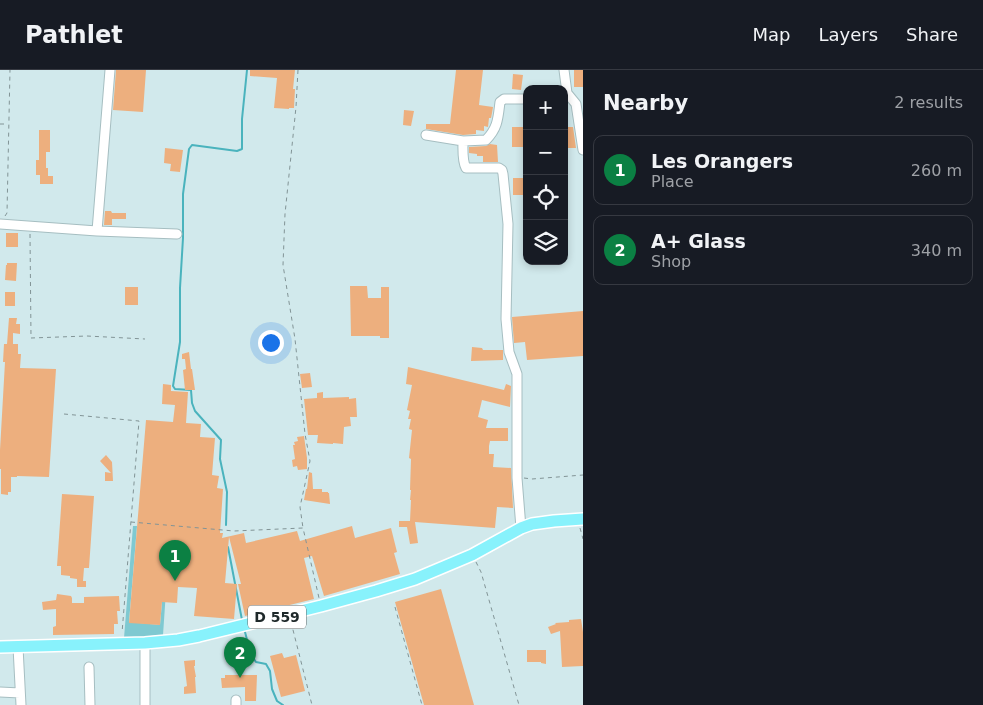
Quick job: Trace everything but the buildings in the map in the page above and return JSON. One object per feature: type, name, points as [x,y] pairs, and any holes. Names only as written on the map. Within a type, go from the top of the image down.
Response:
[{"type":"main road","name":"D 559","points":[[0,647],[145,643],[185,638],[289,614],[415,579],[472,555],[521,528],[538,522],[581,520]]},
{"type":"street","points":[[97,231],[110,70]]},
{"type":"street","points":[[564,70],[569,100],[576,104],[583,150]]},
{"type":"street","points":[[426,135],[463,141],[486,140],[497,126],[500,102],[504,99],[523,99]]},
{"type":"street","points":[[463,141],[464,165],[466,168],[499,168],[503,174],[508,224],[506,319],[509,352],[518,374],[517,477],[521,528]]},
{"type":"street","points":[[0,221],[30,226],[97,231],[177,234]]},
{"type":"street","points":[[145,643],[145,705]]},
{"type":"street","points":[[18,646],[21,705]]},
{"type":"street","points":[[89,667],[90,705]]},
{"type":"street","points":[[0,692],[20,693]]},
{"type":"path","points":[[0,221],[7,214],[10,70]]},
{"type":"path","points":[[298,70],[285,214],[283,265],[295,339],[305,434],[310,461],[300,507],[302,528],[320,606]]},
{"type":"path","points":[[0,124],[8,124]]},
{"type":"path","points":[[30,226],[31,338],[87,336],[145,339]]},
{"type":"path","points":[[64,414],[139,421],[122,644]]},
{"type":"path","points":[[517,477],[532,479],[583,475]]},
{"type":"path","points":[[581,520],[583,539]]},
{"type":"path","points":[[131,522],[234,531],[302,528]]},
{"type":"path","points":[[472,555],[481,572],[520,705]]},
{"type":"path","points":[[395,608],[422,705]]},
{"type":"path","points":[[289,614],[312,705]]},
{"type":"shaded area","points":[[133,526],[137,526],[129,622],[160,625],[163,591],[166,591],[163,635],[124,638]]},
{"type":"waterway","points":[[226,525],[227,492],[220,459],[221,440],[195,411],[191,390],[175,389],[173,386],[180,342],[183,194],[189,149],[192,145],[237,151],[242,149],[242,119],[247,70]]},
{"type":"waterway","points":[[228,547],[242,620]]},
{"type":"waterway","points":[[245,632],[251,655],[256,662],[266,664],[270,671],[272,689],[277,701],[283,705]]},
{"type":"place","name":"Les Orangers","points":[[175,581]]},
{"type":"place","name":"A+ Glass","points":[[240,678]]}]
